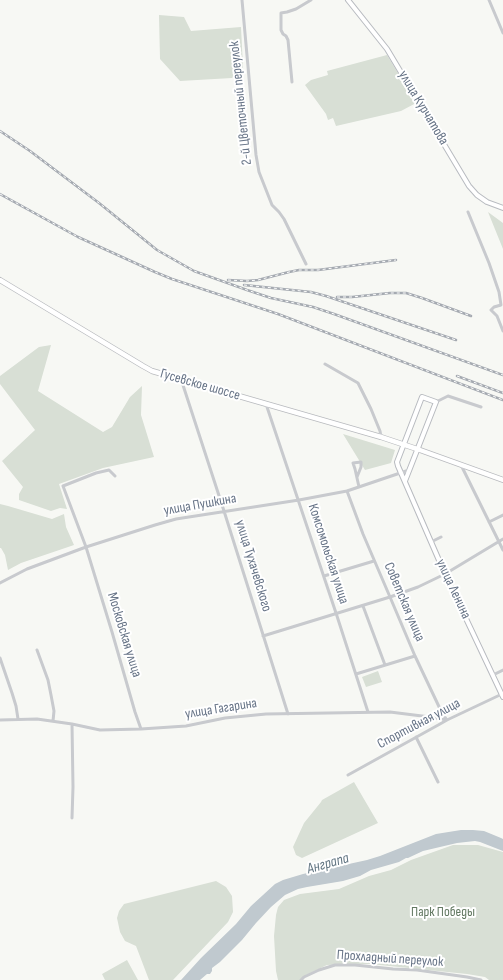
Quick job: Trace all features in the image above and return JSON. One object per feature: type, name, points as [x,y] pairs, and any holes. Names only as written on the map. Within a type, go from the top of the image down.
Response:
[{"type":"highway","name":"Гусевское шоссе","points":[[0,280],[142,366],[152,370],[381,437],[503,480]]},
{"type":"main road","name":"улица Курчатова","points":[[348,0],[387,49],[469,186],[477,195],[487,202],[503,208]]},
{"type":"main road","points":[[400,472],[397,462],[422,397],[436,402],[405,481]]},
{"type":"main road","name":"улица Ленина","points":[[400,472],[445,574],[502,695]]},
{"type":"street","name":"2-й Цветочный переулок","points":[[242,0],[256,155],[259,172],[272,205],[284,219],[306,264]]},
{"type":"street","points":[[489,0],[503,33]]},
{"type":"street","points":[[292,82],[288,40],[281,30],[281,13],[296,9],[308,1]]},
{"type":"street","points":[[468,212],[490,263],[499,292],[501,305],[494,307],[491,310],[497,316],[503,330]]},
{"type":"street","points":[[499,292],[503,290]]},
{"type":"street","points":[[325,364],[358,383],[371,409],[381,437]]},
{"type":"street","name":"улица Тухачевского","points":[[181,379],[288,714]]},
{"type":"street","points":[[436,402],[448,396],[481,407]]},
{"type":"street","name":"Комсомольская улица","points":[[266,404],[368,712]]},
{"type":"street","points":[[461,465],[488,522],[500,540],[503,550]]},
{"type":"street","name":"Московская улица","points":[[115,476],[109,470],[96,473],[63,486],[86,546],[141,730]]},
{"type":"street","name":"улица Пушкина","points":[[0,583],[26,569],[86,546],[176,519],[347,491],[409,470]]},
{"type":"street","points":[[357,477],[359,487]]},
{"type":"street","name":"Советская улица","points":[[347,491],[374,561],[415,656],[442,713],[447,720]]},
{"type":"street","points":[[488,522],[503,515]]},
{"type":"street","points":[[431,542],[441,536]]},
{"type":"street","points":[[263,636],[390,598],[418,587],[445,574],[500,540]]},
{"type":"street","points":[[324,576],[374,561]]},
{"type":"street","points":[[363,606],[385,666]]},
{"type":"street","points":[[37,650],[48,680],[54,711],[53,721]]},
{"type":"street","points":[[356,674],[415,656]]},
{"type":"street","points":[[0,658],[16,706],[18,719]]},
{"type":"street","points":[[493,675],[503,670]]},
{"type":"street","name":"Спортивная улица","points":[[348,775],[447,720],[502,695]]},
{"type":"street","name":"улица Гагарина","points":[[0,720],[37,719],[100,730],[141,730],[186,726],[225,718],[257,714],[390,712],[447,720]]},
{"type":"street","points":[[72,724],[72,818]]},
{"type":"street","points":[[416,738],[438,782]]},
{"type":"street","name":"Прохладный переулок","points":[[301,980],[319,970],[335,965],[355,965],[417,970],[481,980]]},
{"type":"green space","points":[[159,15],[184,17],[191,31],[241,27],[243,67],[232,78],[180,81],[160,59]]},
{"type":"green space","points":[[387,55],[416,103],[401,111],[336,126],[333,118],[328,120],[326,114],[305,85],[311,80],[328,75],[327,71]]},
{"type":"green space","points":[[488,212],[503,223],[503,249]]},
{"type":"green space","points":[[51,345],[38,391],[103,432],[112,427],[130,397],[142,386],[141,415],[154,457],[103,468],[59,484],[67,509],[60,508],[51,511],[19,500],[19,494],[23,487],[2,461],[35,430],[0,384],[0,376],[39,347]]},
{"type":"green space","points":[[343,434],[395,450],[391,463],[365,470]]},
{"type":"green space","points":[[0,504],[52,519],[64,514],[66,527],[74,545],[21,563],[8,570],[5,555],[0,548]]},
{"type":"green space","points":[[378,671],[382,682],[366,687],[362,677]]},
{"type":"green space","points":[[354,782],[378,823],[302,858],[296,855],[293,847],[304,823],[322,800]]},
{"type":"green space","name":"Парк Победы","points":[[453,845],[478,845],[503,852],[503,980],[489,980],[485,977],[467,974],[370,964],[351,964],[327,965],[306,975],[300,980],[278,980],[274,936],[278,907],[284,900],[300,894],[339,889],[369,876],[391,870],[411,860]]},
{"type":"green space","points":[[216,881],[226,887],[232,896],[233,912],[228,922],[173,980],[149,980],[136,946],[125,941],[120,932],[117,918],[119,911],[124,904]]},
{"type":"green space","points":[[127,960],[138,980],[105,980],[102,974]]},
{"type":"shaded area","name":"Анграпа","points":[[461,830],[484,831],[503,839],[503,851],[475,841],[457,843],[423,851],[399,862],[371,870],[360,876],[343,881],[298,889],[285,895],[271,907],[242,940],[212,968],[210,974],[207,974],[200,980],[181,980],[236,924],[251,906],[275,884],[303,874],[380,856],[436,834]]},
{"type":"railway","points":[[0,131],[30,151],[99,203],[157,250],[194,271],[271,298],[313,307],[334,314],[503,375]]},
{"type":"railway","points":[[0,194],[78,237],[172,279],[278,314],[503,400]]},
{"type":"railway","points":[[228,280],[258,280],[299,270],[318,270],[396,260]]},
{"type":"railway","points":[[244,285],[311,292],[456,340]]},
{"type":"railway","points":[[337,297],[406,293],[471,316]]},
{"type":"railway","points":[[457,376],[503,393]]}]
